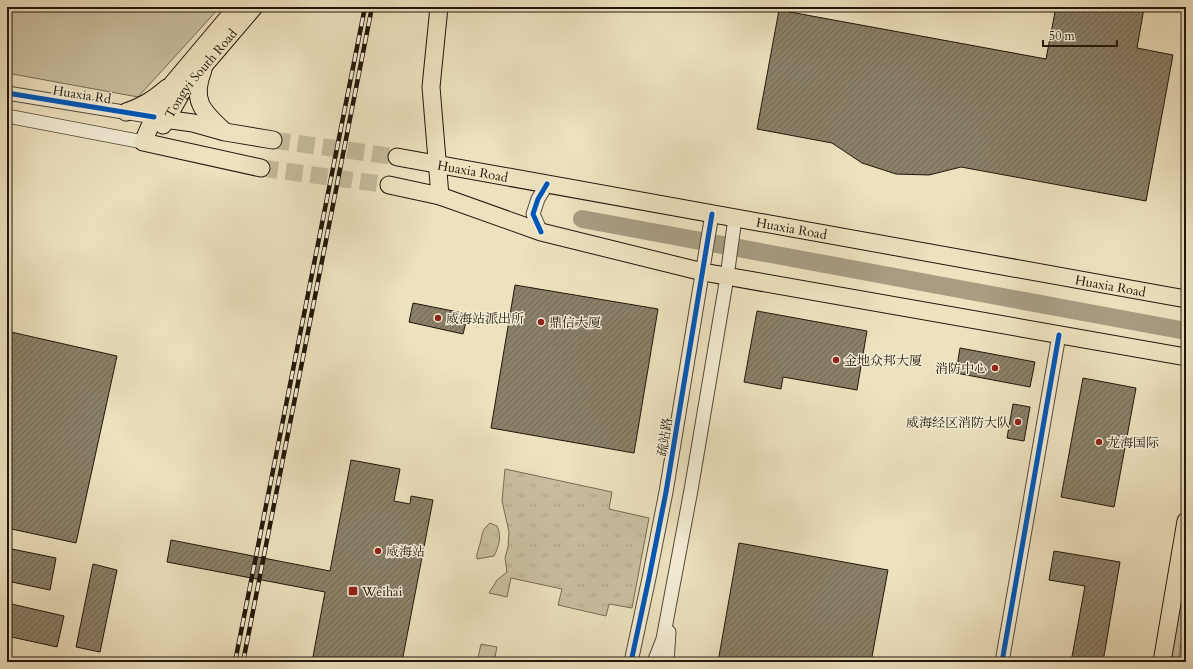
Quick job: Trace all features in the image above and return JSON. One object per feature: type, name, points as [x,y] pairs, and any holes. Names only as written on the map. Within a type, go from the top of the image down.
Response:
[{"type":"main road","name":"Tongyi South Road","points":[[148,143],[160,118],[173,83],[237,7]]},
{"type":"main road","name":"Tongyi South Road","points":[[160,118],[254,7]]},
{"type":"main road","points":[[439,7],[431,87],[436,165],[440,196]]},
{"type":"main road","points":[[205,64],[198,82],[198,97],[201,106],[209,117],[225,132]]},
{"type":"main road","points":[[126,112],[143,106],[173,83]]},
{"type":"main road","name":"Huaxia Rd","points":[[160,118],[193,123],[225,132],[273,140]]},
{"type":"main road","points":[[148,143],[261,168]]},
{"type":"main road","name":"Huaxia Road","points":[[397,157],[547,184],[711,218],[1186,299]]},
{"type":"main road","points":[[389,185],[440,196],[541,232],[703,268],[1059,335],[1186,357]]},
{"type":"main road","points":[[1162,662],[1186,521]]},
{"type":"street","name":"Huaxia Rd","points":[[7,93],[160,118]]},
{"type":"street","points":[[7,116],[148,143]]},
{"type":"street","points":[[541,232],[533,214],[538,200],[547,184]]},
{"type":"street","name":"疏站路","points":[[631,662],[666,492],[711,218]]},
{"type":"street","points":[[654,662],[663,639],[670,606],[727,272],[734,222]]},
{"type":"street","points":[[1002,662],[1059,335]]},
{"type":"street","points":[[667,662],[670,606]]},
{"type":"green space","points":[[7,7],[220,7],[138,97],[7,73]]},
{"type":"green space","points":[[505,469],[612,492],[609,509],[649,518],[632,608],[609,604],[606,616],[558,605],[562,589],[511,578],[507,597],[489,593],[497,580],[507,572],[505,558],[508,547],[509,532],[502,501]]},
{"type":"green space","points":[[490,523],[497,526],[499,530],[500,537],[497,548],[494,556],[477,559],[483,531]]},
{"type":"green space","points":[[1186,570],[1186,615],[1178,662],[1170,662]]},
{"type":"green space","points":[[481,644],[497,647],[494,662],[477,662]]},
{"type":"building","points":[[1056,7],[1144,8],[1137,48],[1173,55],[1146,201],[961,167],[929,175],[896,174],[862,163],[832,143],[757,129],[779,10],[1046,59]]},
{"type":"building","points":[[515,285],[658,309],[634,453],[491,428]]},
{"type":"building","name":"威海站派出所","points":[[413,303],[468,314],[463,334],[409,322]]},
{"type":"building","points":[[757,311],[867,331],[857,390],[783,377],[781,389],[744,382]]},
{"type":"building","points":[[11,332],[117,356],[76,543],[7,528],[7,351]]},
{"type":"building","name":"消防中心","points":[[960,348],[1035,362],[1030,387],[956,373]]},
{"type":"building","name":"龙海国际","points":[[1083,378],[1136,388],[1114,507],[1061,497]]},
{"type":"building","name":"威海经区消防大队","points":[[1013,404],[1030,407],[1024,441],[1007,438]]},
{"type":"building","name":"威海站","points":[[351,460],[400,469],[394,501],[410,504],[411,496],[433,500],[402,662],[312,662],[325,592],[167,562],[171,540],[330,571]]},
{"type":"building","points":[[739,543],[888,570],[871,662],[718,662]]},
{"type":"building","points":[[7,548],[56,558],[50,590],[7,581]]},
{"type":"building","points":[[1054,551],[1120,562],[1103,662],[1071,662],[1085,586],[1049,580]]},
{"type":"building","points":[[93,564],[117,570],[100,652],[76,647]]},
{"type":"building","points":[[7,603],[64,616],[57,647],[7,636]]},
{"type":"waterway","points":[[582,219],[1186,331]]},
{"type":"tunnel","points":[[273,140],[397,157]]},
{"type":"tunnel","points":[[261,168],[389,185]]},
{"type":"railway","points":[[235,662],[365,7]]},
{"type":"railway","points":[[243,662],[372,7]]},
{"type":"cycle path","points":[[7,93],[154,117]]},
{"type":"cycle path","points":[[541,232],[533,214],[538,199],[547,184]]},
{"type":"cycle path","points":[[631,662],[666,492],[712,214]]},
{"type":"cycle path","points":[[1002,662],[1059,335]]},
{"type":"place","name":"威海站派出所","points":[[438,318]]},
{"type":"place","name":"鼎信大厦","points":[[541,322]]},
{"type":"place","name":"金地众邦大厦","points":[[836,360]]},
{"type":"place","name":"消防中心","points":[[995,368]]},
{"type":"place","name":"威海经区消防大队","points":[[1018,422]]},
{"type":"place","name":"龙海国际","points":[[1099,442]]},
{"type":"place","name":"威海站","points":[[378,551]]},
{"type":"place","name":"Weihai","points":[[353,591]]}]
